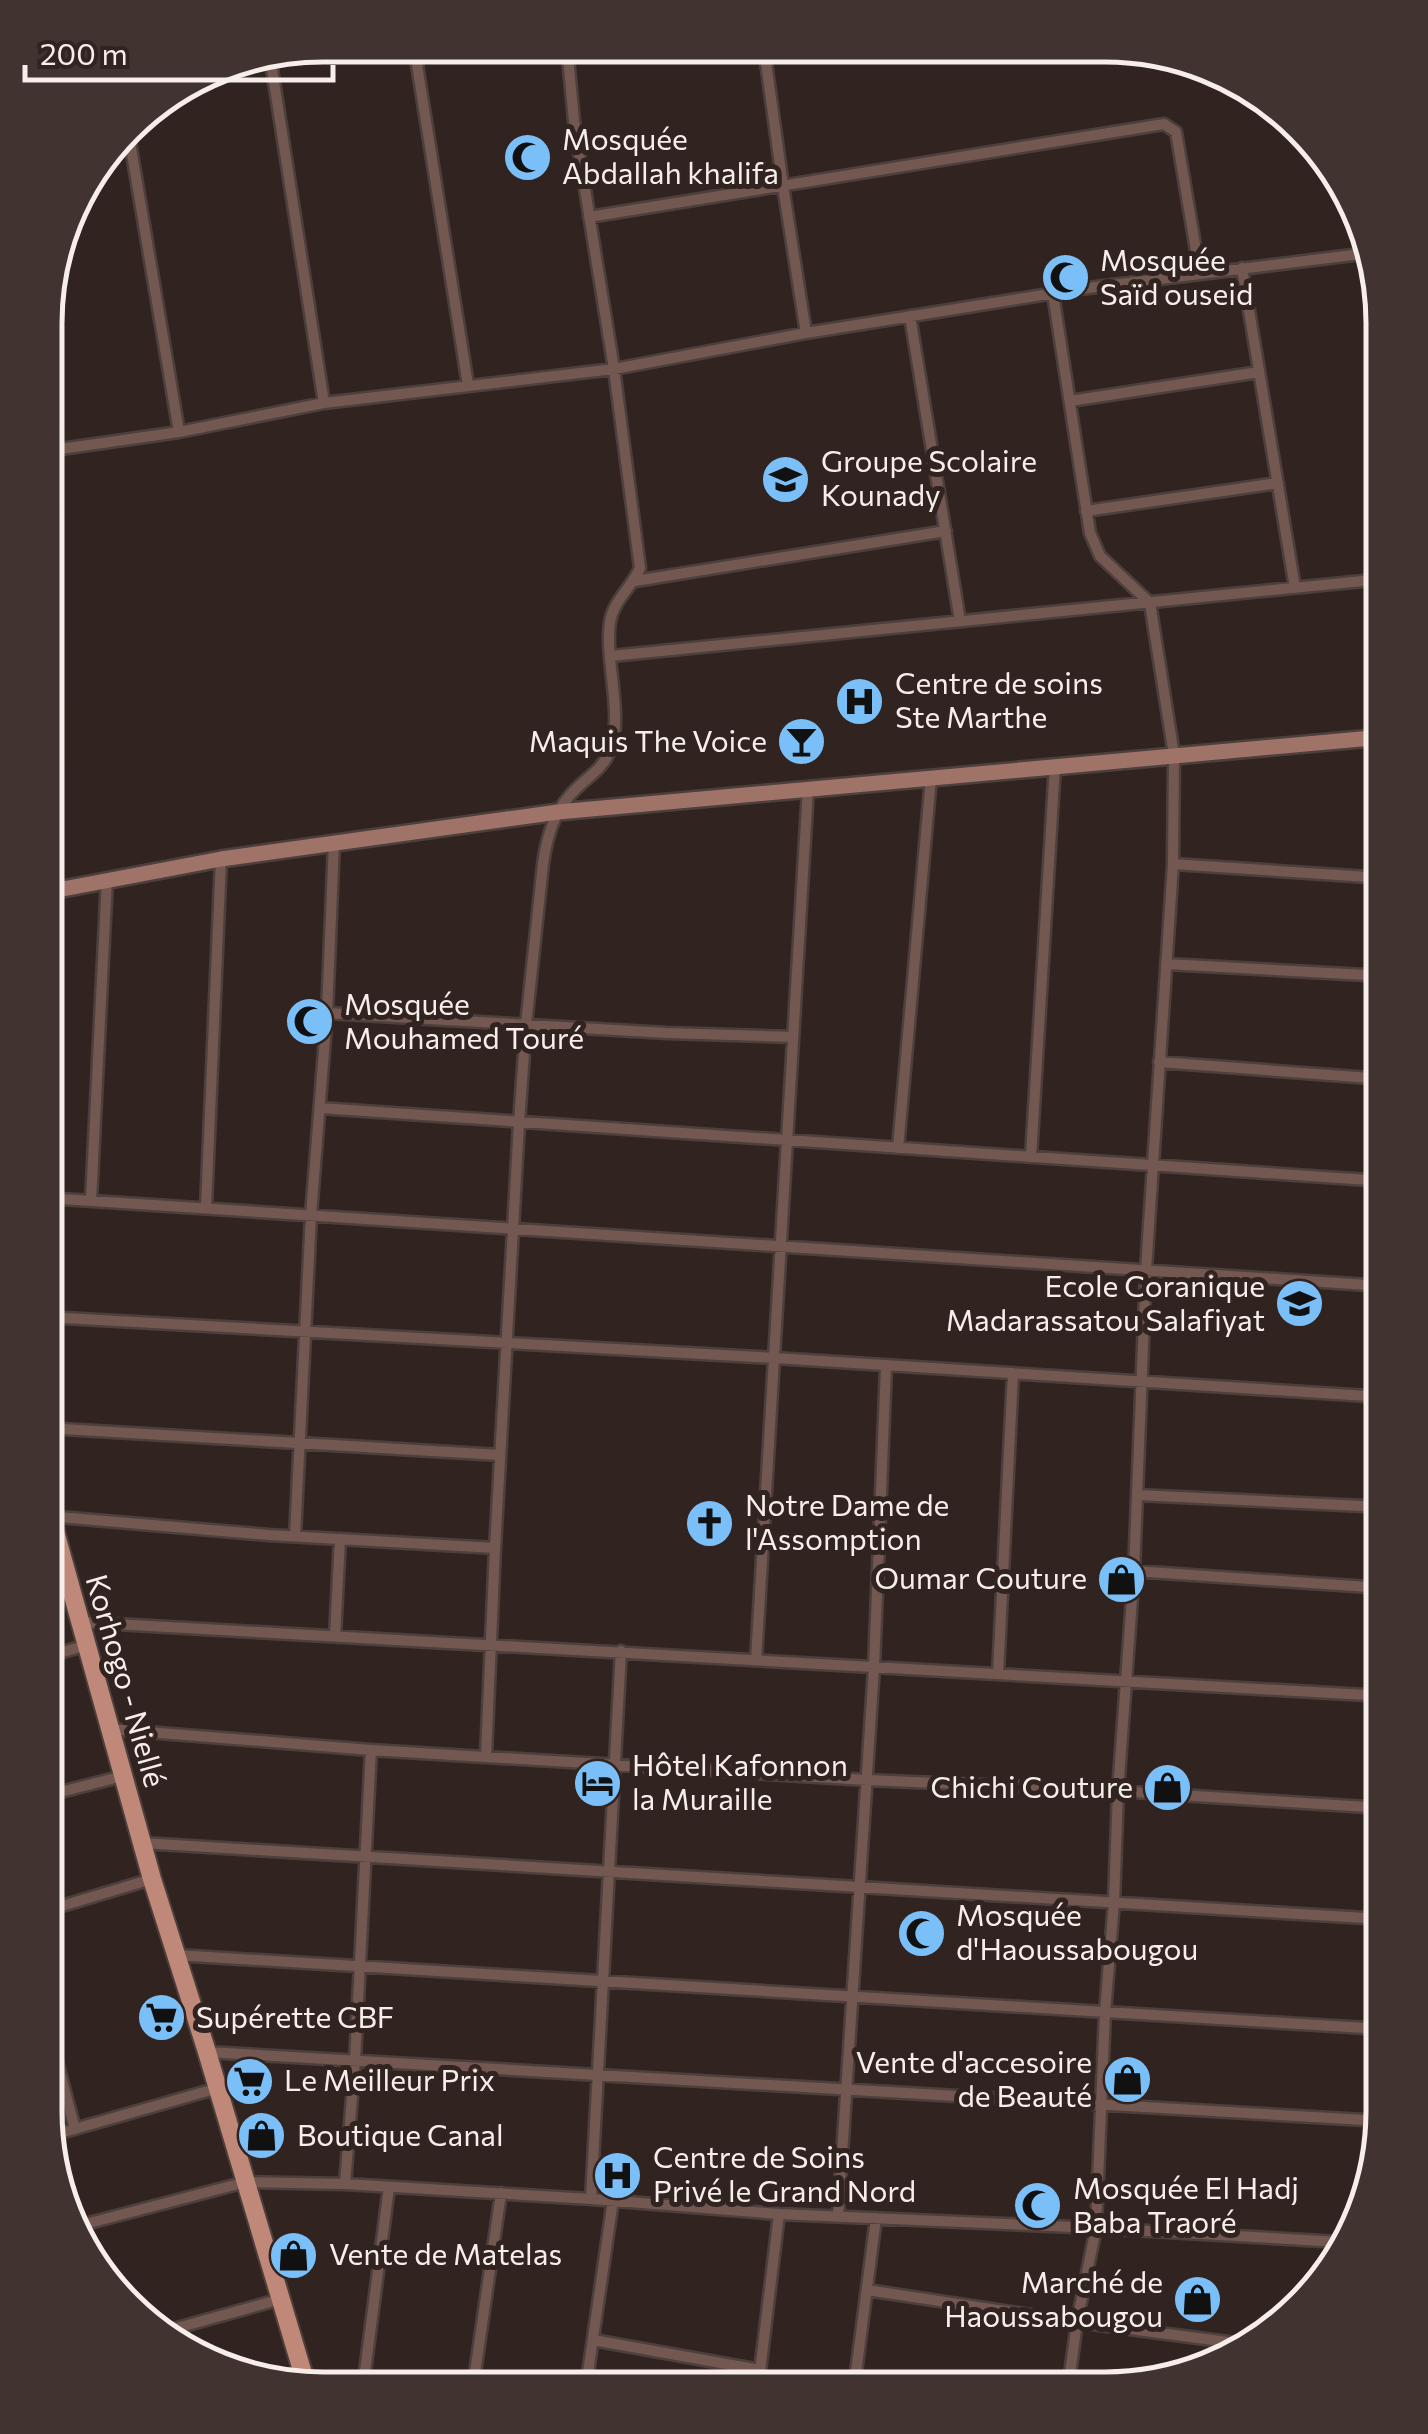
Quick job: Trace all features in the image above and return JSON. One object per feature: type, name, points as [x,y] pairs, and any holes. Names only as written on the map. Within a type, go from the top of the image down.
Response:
[{"type":"main road","name":"Korhogo - Niellé","points":[[63,1564],[152,1879],[302,2370]]},
{"type":"street","points":[[766,62],[806,333]]},
{"type":"street","points":[[417,63],[468,385]]},
{"type":"street","points":[[486,1756],[519,1124],[544,850],[558,812],[601,767],[610,750],[614,730],[610,623],[616,604],[640,568],[569,63]]},
{"type":"street","points":[[272,68],[324,402]]},
{"type":"street","points":[[589,218],[1164,124],[1176,132],[1200,274]]},
{"type":"street","points":[[131,148],[178,432]]},
{"type":"street","points":[[63,449],[178,432],[324,402],[614,369],[910,316],[1356,254]]},
{"type":"street","points":[[1242,268],[1295,588]]},
{"type":"street","points":[[1054,294],[1090,533],[1100,556],[1150,602],[1174,755],[1173,864],[1146,1270],[1134,1571],[1104,2012],[1096,2228],[1070,2372]]},
{"type":"street","points":[[910,316],[960,621]]},
{"type":"street","points":[[1070,402],[1259,372]]},
{"type":"street","points":[[1086,511],[1278,483]]},
{"type":"street","points":[[634,581],[946,531]]},
{"type":"street","points":[[611,656],[1366,581]]},
{"type":"street","points":[[63,888],[221,859],[558,812],[1366,738]]},
{"type":"street","points":[[1032,1157],[1055,765]]},
{"type":"street","points":[[898,1148],[931,778]]},
{"type":"street","points":[[756,1660],[808,789]]},
{"type":"street","points":[[295,1536],[334,842]]},
{"type":"street","points":[[206,1207],[221,859]]},
{"type":"street","points":[[1173,864],[1366,877]]},
{"type":"street","points":[[91,1200],[107,879]]},
{"type":"street","points":[[1166,964],[1366,975]]},
{"type":"street","points":[[327,1013],[793,1037]]},
{"type":"street","points":[[1159,1062],[1366,1078]]},
{"type":"street","points":[[320,1108],[1366,1180]]},
{"type":"street","points":[[63,1199],[1365,1285]]},
{"type":"street","points":[[63,1318],[1365,1396]]},
{"type":"street","points":[[838,2216],[874,1666],[886,1366]]},
{"type":"street","points":[[998,1674],[1013,1373]]},
{"type":"street","points":[[63,1429],[500,1455]]},
{"type":"street","points":[[1138,1494],[1365,1506]]},
{"type":"street","points":[[63,1512],[295,1536],[494,1548]]},
{"type":"street","points":[[335,1636],[340,1539]]},
{"type":"street","points":[[1134,1571],[1365,1587]]},
{"type":"street","points":[[80,1622],[1365,1695]]},
{"type":"street","points":[[63,1652],[87,1645]]},
{"type":"street","points":[[591,2198],[621,1651]]},
{"type":"street","points":[[110,1729],[371,1750],[1365,1807]]},
{"type":"street","points":[[345,2184],[371,1750]]},
{"type":"street","points":[[63,1792],[123,1776]]},
{"type":"street","points":[[142,1843],[1365,1918]]},
{"type":"street","points":[[63,1906],[152,1879]]},
{"type":"street","points":[[175,1955],[1365,2028]]},
{"type":"street","points":[[207,2052],[1365,2120]]},
{"type":"street","points":[[63,2086],[74,2128]]},
{"type":"street","points":[[64,2131],[218,2088]]},
{"type":"street","points":[[88,2223],[246,2182],[345,2184],[780,2214],[1330,2241]]},
{"type":"street","points":[[365,2372],[389,2187]]},
{"type":"street","points":[[474,2372],[501,2194]]},
{"type":"street","points":[[588,2372],[613,2200]]},
{"type":"street","points":[[593,2340],[760,2370],[780,2214]]},
{"type":"street","points":[[856,2372],[876,2218]]},
{"type":"street","points":[[867,2290],[1226,2342]]},
{"type":"street","points":[[179,2328],[281,2299]]},
{"type":"place","name":"Mosquée Abdallah khalifa","points":[[527,157]]},
{"type":"place","name":"Mosquée Saïd ouseid","points":[[1065,278]]},
{"type":"place","name":"Groupe Scolaire Kounady","points":[[786,479]]},
{"type":"place","name":"Centre de soins Ste Marthe","points":[[860,701]]},
{"type":"place","name":"Maquis The Voice","points":[[802,742]]},
{"type":"place","name":"Mosquée Mouhamed Touré","points":[[309,1022]]},
{"type":"place","name":"Ecole Coranique Madarassatou Salafiyat","points":[[1300,1304]]},
{"type":"place","name":"Notre Dame de l'Assomption","points":[[710,1523]]},
{"type":"place","name":"Oumar Couture","points":[[1122,1579]]},
{"type":"place","name":"Hôtel Kafonnon la Muraille","points":[[597,1783]]},
{"type":"place","name":"Chichi Couture","points":[[1168,1788]]},
{"type":"place","name":"Mosquée d'Haoussabougou","points":[[921,1933]]},
{"type":"place","name":"Supérette CBF","points":[[161,2018]]},
{"type":"place","name":"Vente d'accesoire de Beauté","points":[[1127,2080]]},
{"type":"place","name":"Le Meilleur Prix","points":[[249,2081]]},
{"type":"place","name":"Boutique Canal","points":[[262,2136]]},
{"type":"place","name":"Centre de Soins Privé le Grand Nord","points":[[618,2175]]},
{"type":"place","name":"Mosquée El Hadj Baba Traoré","points":[[1038,2206]]},
{"type":"place","name":"Vente de Matelas","points":[[294,2255]]},
{"type":"place","name":"Marché de Haoussabougou","points":[[1198,2300]]}]
